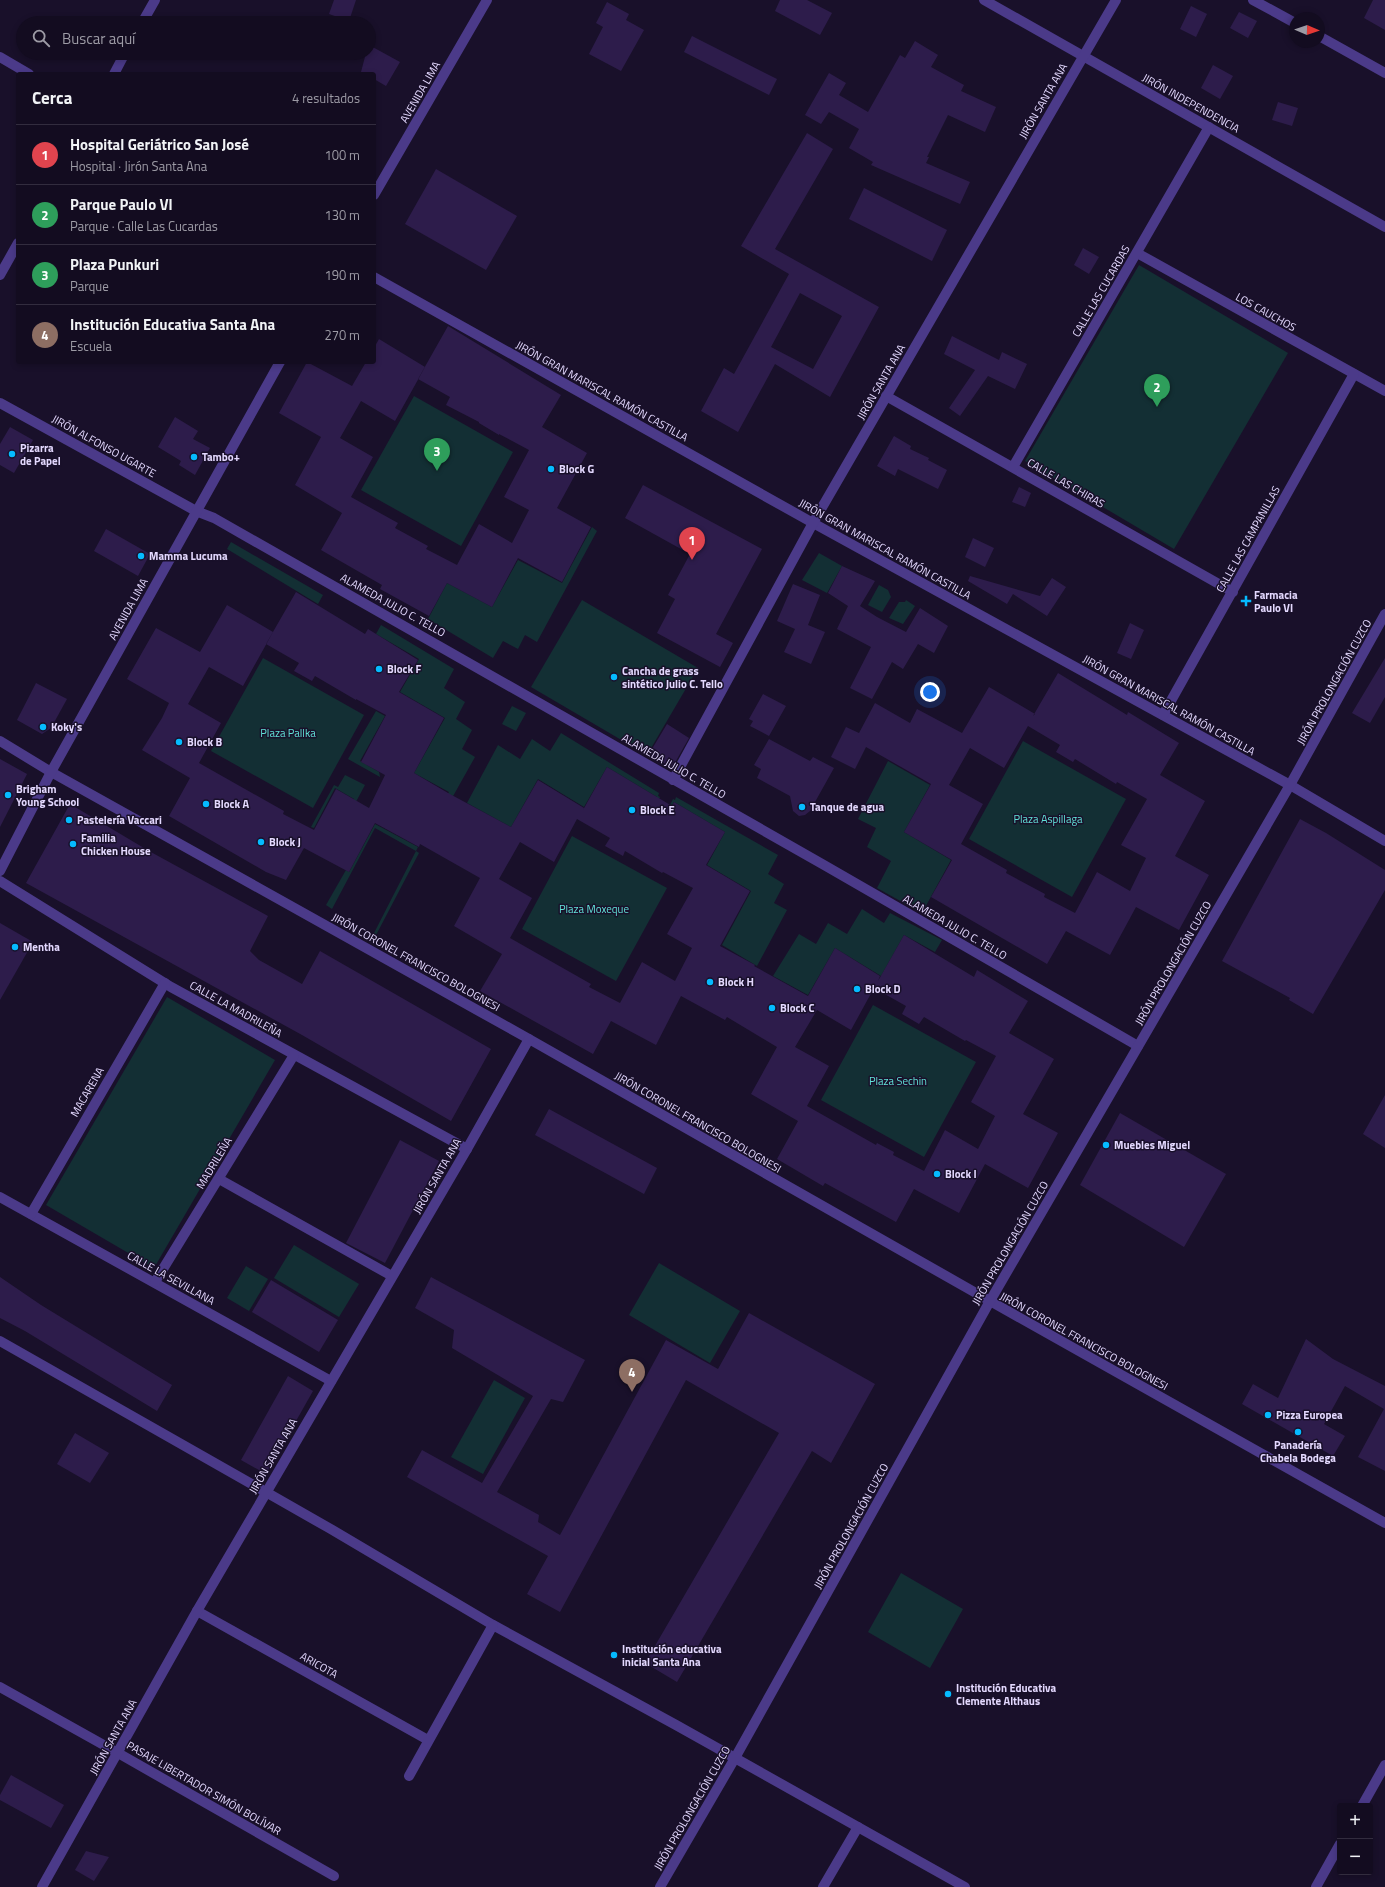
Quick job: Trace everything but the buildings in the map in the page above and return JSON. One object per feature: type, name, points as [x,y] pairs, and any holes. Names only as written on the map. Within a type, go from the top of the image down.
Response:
[{"type":"street","points":[[146,16],[155,0]]},
{"type":"street","name":"AVENIDA LIMA","points":[[376,192],[487,0]]},
{"type":"street","name":"JIRÓN INDEPENDENCIA","points":[[984,0],[1385,227]]},
{"type":"street","name":"JIRÓN SANTA ANA","points":[[673,780],[813,523],[1116,0]]},
{"type":"street","points":[[1253,0],[1289,20]]},
{"type":"street","points":[[1325,39],[1385,73]]},
{"type":"street","points":[[0,57],[26,72]]},
{"type":"street","points":[[115,72],[121,60]]},
{"type":"street","name":"CALLE LAS CUCARDAS","points":[[1013,466],[1209,127]]},
{"type":"street","points":[[0,275],[16,247]]},
{"type":"street","name":"LOS CAUCHOS","points":[[1137,253],[1385,391]]},
{"type":"street","name":"JIRÓN GRAN MARISCAL RAMÓN CASTILLA","points":[[376,278],[813,523],[1290,785],[1385,841]]},
{"type":"street","name":"AVENIDA LIMA","points":[[0,871],[51,772],[279,364]]},
{"type":"street","name":"CALLE LAS CAMPANILLAS","points":[[1163,715],[1354,374]]},
{"type":"street","name":"CALLE LAS CHIRAS","points":[[886,396],[1013,466],[1233,592]]},
{"type":"street","name":"JIRÓN ALFONSO UGARTE","points":[[0,403],[196,510]]},
{"type":"street","name":"ALAMEDA JULIO C. TELLO","points":[[196,510],[214,518],[1138,1046]]},
{"type":"street","name":"JIRÓN PROLONGACIÓN CUZCO","points":[[660,1887],[735,1758],[990,1301],[1290,785],[1385,614]]},
{"type":"street","name":"JIRÓN CORONEL FRANCISCO BOLOGNESI","points":[[0,741],[51,772],[529,1039],[990,1301],[1385,1522]]},
{"type":"street","name":"CALLE LA MADRILEÑA","points":[[0,880],[166,983],[294,1055],[467,1149]]},
{"type":"street","name":"MACARENA","points":[[31,1214],[166,983]]},
{"type":"street","name":"JIRÓN SANTA ANA","points":[[42,1887],[197,1611],[330,1380],[467,1149],[529,1039]]},
{"type":"street","name":"MADRILEÑA","points":[[155,1282],[294,1055]]},
{"type":"street","points":[[219,1179],[392,1276]]},
{"type":"street","name":"CALLE LA SEVILLANA","points":[[0,1197],[330,1380]]},
{"type":"street","points":[[0,1341],[493,1625],[965,1887]]},
{"type":"street","name":"ARICOTA","points":[[197,1611],[428,1740]]},
{"type":"street","points":[[409,1776],[493,1625]]},
{"type":"street","name":"PASAJE LIBERTADOR SIMÓN BOLÍVAR","points":[[0,1687],[334,1876]]},
{"type":"street","points":[[1364,1803],[1385,1765]]},
{"type":"street","points":[[823,1887],[858,1827]]},
{"type":"street","points":[[1316,1887],[1337,1849]]},
{"type":"green space","points":[[1139,265],[1288,353],[1174,549],[1025,461]]},
{"type":"green space","points":[[414,396],[513,452],[461,546],[361,490]]},
{"type":"green space","points":[[592,527],[597,531],[537,642],[525,635],[518,649],[503,641],[493,658],[428,619],[447,583],[492,607],[518,560],[562,583]]},
{"type":"green space","points":[[231,542],[323,595],[318,604],[227,549]]},
{"type":"green space","points":[[819,553],[842,566],[827,593],[802,580]]},
{"type":"green space","points":[[879,585],[888,590],[891,597],[882,612],[868,605]]},
{"type":"green space","name":"Cancha de grass sintético Julio C. Tello","points":[[582,600],[698,668],[647,755],[531,687]]},
{"type":"green space","points":[[906,600],[915,606],[903,624],[889,618],[899,602],[905,602]]},
{"type":"green space","points":[[381,625],[454,669],[444,688],[465,702],[456,719],[472,730],[462,749],[475,757],[429,839],[424,837],[449,792],[414,773],[445,718],[400,692],[419,659],[376,634]]},
{"type":"green space","name":"Plaza Pallka","points":[[263,658],[364,715],[313,808],[211,751]]},
{"type":"green space","points":[[512,706],[526,713],[516,731],[502,724]]},
{"type":"green space","points":[[376,711],[385,716],[360,761],[379,772],[380,777],[348,759]]},
{"type":"green space","points":[[561,733],[659,793],[658,796],[660,797],[656,804],[657,797],[607,767],[584,807],[538,779],[511,827],[467,803],[498,745],[520,759],[532,739],[550,751]]},
{"type":"green space","name":"Plaza Aspillaga","points":[[1023,741],[1126,799],[1072,897],[969,839]]},
{"type":"green space","points":[[888,761],[930,785],[904,832],[951,860],[922,913],[877,888],[891,861],[867,847],[876,828],[858,819]]},
{"type":"green space","points":[[345,775],[365,785],[351,811],[348,810],[354,799],[335,788],[314,828],[311,827],[334,785],[338,787]]},
{"type":"green space","points":[[676,797],[778,855],[768,874],[784,884],[774,903],[787,910],[757,966],[722,945],[751,891],[707,865],[725,832],[674,802],[666,817],[664,817],[673,799],[675,800]]},
{"type":"green space","points":[[375,824],[418,847],[416,851],[375,828],[332,909],[326,905],[346,870],[349,872]]},
{"type":"green space","name":"Plaza Moxeque","points":[[572,836],[667,888],[616,981],[522,929]]},
{"type":"green space","points":[[416,851],[419,853],[375,937],[373,935]]},
{"type":"green space","points":[[862,909],[884,923],[890,913],[942,940],[935,952],[904,935],[881,976],[835,948],[808,995],[773,976],[799,934],[816,944],[828,923],[847,934]]},
{"type":"green space","points":[[167,997],[275,1060],[154,1268],[46,1205]]},
{"type":"green space","name":"Plaza Sechin","points":[[873,1005],[976,1062],[924,1157],[821,1100]]},
{"type":"green space","points":[[294,1245],[359,1284],[339,1317],[274,1278]]},
{"type":"green space","points":[[659,1263],[740,1311],[710,1363],[629,1315]]},
{"type":"green space","points":[[246,1266],[268,1279],[249,1311],[227,1298]]},
{"type":"green space","points":[[494,1380],[525,1398],[483,1474],[451,1457]]},
{"type":"green space","points":[[901,1573],[963,1609],[930,1668],[868,1632]]},
{"type":"place","name":"Parque Paulo Vl","points":[[1157,407]]},
{"type":"place","name":"Pizarra de Papel","points":[[12,454]]},
{"type":"place","name":"Tambo+","points":[[194,457]]},
{"type":"place","name":"Block G","points":[[551,469]]},
{"type":"place","name":"Plaza Punkuri","points":[[437,471]]},
{"type":"place","name":"Mamma Lucuma","points":[[141,556]]},
{"type":"place","name":"Hospital Geriátrico San José","points":[[692,560]]},
{"type":"place","name":"Farmacia Paulo VI","points":[[1246,601]]},
{"type":"place","name":"Block F","points":[[379,669]]},
{"type":"place","name":"Cancha de grass sintético Julio C. Tello","points":[[614,677]]},
{"type":"place","name":"Koky's","points":[[43,727]]},
{"type":"place","name":"Block B","points":[[179,742]]},
{"type":"place","name":"Brigham Young School","points":[[8,795]]},
{"type":"place","name":"Block A","points":[[206,804]]},
{"type":"place","name":"Tanque de agua","points":[[802,807]]},
{"type":"place","name":"Block E","points":[[632,810]]},
{"type":"place","name":"Pastelería Vaccari","points":[[69,820]]},
{"type":"place","name":"Block J","points":[[261,842]]},
{"type":"place","name":"Familia Chicken House","points":[[73,844]]},
{"type":"place","name":"Mentha","points":[[15,947]]},
{"type":"place","name":"Block H","points":[[710,982]]},
{"type":"place","name":"Block D","points":[[857,989]]},
{"type":"place","name":"Block C","points":[[772,1008]]},
{"type":"place","name":"Muebles Miguel","points":[[1106,1145]]},
{"type":"place","name":"Block I","points":[[937,1174]]},
{"type":"place","name":"Institución Educativa Santa Ana","points":[[632,1392]]},
{"type":"place","name":"Pizza Europea","points":[[1268,1415]]},
{"type":"place","name":"Panadería Chabela Bodega","points":[[1298,1432]]},
{"type":"place","name":"Institución educativa inicial Santa Ana","points":[[614,1655]]},
{"type":"place","name":"Institución Educativa Clemente Althaus","points":[[948,1694]]}]
